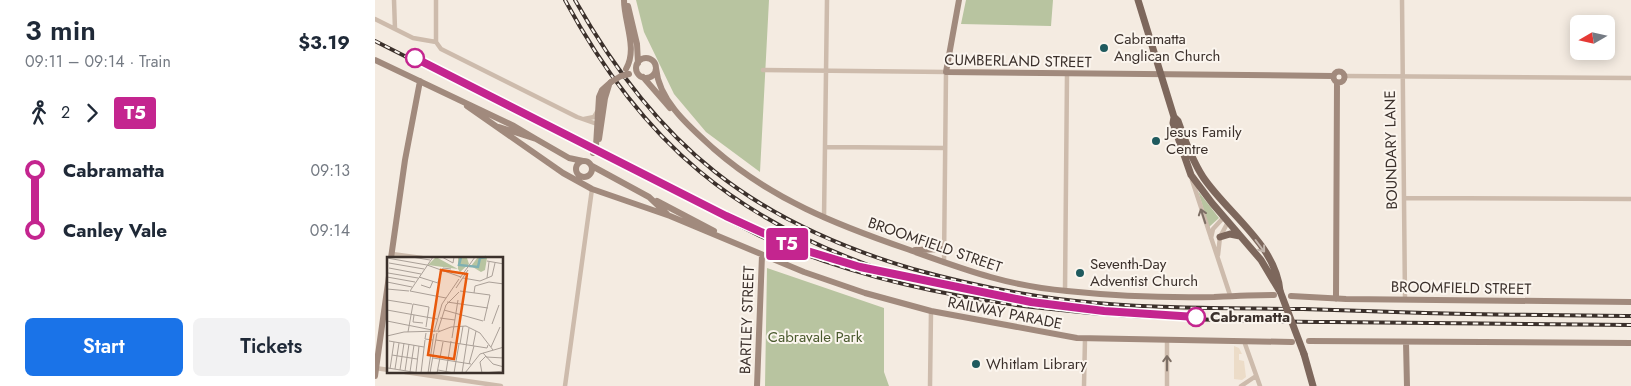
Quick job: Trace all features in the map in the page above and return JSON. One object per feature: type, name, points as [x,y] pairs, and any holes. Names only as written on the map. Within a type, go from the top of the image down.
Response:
[{"type":"main road","points":[[625,0],[637,42],[637,71],[660,98],[682,118]]},
{"type":"main road","points":[[625,0],[631,52],[630,61],[625,73]]},
{"type":"main road","points":[[946,72],[959,0]]},
{"type":"main road","points":[[1138,0],[1174,117],[1173,123],[1191,176],[1276,280]]},
{"type":"main road","points":[[637,42],[651,59],[656,68],[657,79],[663,91],[682,118]]},
{"type":"main road","points":[[585,177],[591,172],[597,124],[606,91],[611,82],[645,58],[651,59]]},
{"type":"main road","name":"RAILWAY PARADE","points":[[375,60],[467,106],[514,126],[536,139]]},
{"type":"main road","points":[[625,73],[651,77],[656,68]]},
{"type":"main road","name":"CUMBERLAND STREET","points":[[946,72],[1333,76]]},
{"type":"main road","points":[[1336,298],[1337,83],[1333,80],[1333,76],[1339,72],[1344,76],[1342,82],[1337,83]]},
{"type":"main road","points":[[392,256],[405,160],[420,81]]},
{"type":"main road","name":"RAILWAY PARADE","points":[[467,106],[530,151],[572,179],[593,190],[670,216],[804,272],[865,293],[931,312],[1085,339],[1292,342]]},
{"type":"main road","points":[[474,109],[502,124],[530,151]]},
{"type":"main road","points":[[577,173],[577,165],[594,150],[600,137],[601,111]]},
{"type":"main road","points":[[1174,117],[1179,121],[1187,147],[1202,174],[1263,249],[1276,280],[1277,293],[1304,354],[1313,386]]},
{"type":"main road","name":"BROOMFIELD STREET","points":[[682,118],[726,159],[759,184],[823,218],[991,279],[1065,291],[1129,295],[1277,293]]},
{"type":"main road","points":[[489,123],[536,139],[564,154],[583,161],[649,197],[670,216]]},
{"type":"main road","points":[[564,154],[577,173],[585,177],[599,175],[614,179]]},
{"type":"main road","name":"RAILWAY PARADE","points":[[649,197],[700,222],[726,240]]},
{"type":"main road","points":[[1226,219],[1233,213]]},
{"type":"main road","points":[[1220,237],[1230,234],[1240,236]]},
{"type":"main road","points":[[906,249],[931,251],[944,249]]},
{"type":"main road","name":"BARTLEY STREET","points":[[757,386],[762,255]]},
{"type":"main road","points":[[375,376],[387,290]]},
{"type":"main road","name":"BROOMFIELD STREET","points":[[1291,296],[1631,302]]},
{"type":"main road","points":[[1309,341],[1631,343]]},
{"type":"main road","points":[[1406,342],[1407,386]]},
{"type":"street","points":[[394,0],[395,29]]},
{"type":"street","points":[[435,0],[435,42],[441,50],[580,119],[597,124]]},
{"type":"street","points":[[823,218],[826,147],[827,0]]},
{"type":"street","name":"BOUNDARY LANE","points":[[1402,0],[1405,299]]},
{"type":"street","points":[[375,19],[417,40],[435,42]]},
{"type":"street","name":"CUMBERLAND STREET","points":[[763,70],[946,72]]},
{"type":"street","points":[[944,263],[946,72]]},
{"type":"street","points":[[1065,291],[1067,74]]},
{"type":"street","points":[[1344,76],[1631,78]]},
{"type":"street","points":[[580,119],[590,118],[601,111]]},
{"type":"street","points":[[590,118],[597,124],[600,137]]},
{"type":"street","points":[[826,147],[945,148]]},
{"type":"street","points":[[1191,176],[1230,295]]},
{"type":"street","points":[[565,386],[593,190]]},
{"type":"street","points":[[1405,198],[1631,199]]},
{"type":"street","points":[[1211,239],[1213,229],[1226,219]]},
{"type":"street","points":[[1218,256],[1220,237],[1226,219]]},
{"type":"street","points":[[392,256],[407,257]]},
{"type":"street","points":[[930,386],[931,312]]},
{"type":"street","points":[[1084,386],[1085,339]]},
{"type":"street","points":[[1167,340],[1167,386]]},
{"type":"street","points":[[1244,341],[1260,386]]},
{"type":"street","points":[[419,374],[501,386]]},
{"type":"street","points":[[1241,386],[1256,376]]},
{"type":"green space","points":[[636,0],[769,0],[760,172],[706,132],[674,94],[644,32]]},
{"type":"green space","points":[[966,0],[1053,0],[1051,26],[961,24]]},
{"type":"green space","points":[[1198,191],[1219,218],[1209,227]]},
{"type":"green space","name":"Cabravale Park","points":[[767,268],[884,308],[884,372],[889,386],[765,386]]},
{"type":"shaded area","points":[[1234,346],[1239,348],[1242,354],[1239,354],[1239,360],[1244,361],[1246,377],[1242,380],[1234,379]]},
{"type":"railway","points":[[565,0],[595,51],[627,96],[661,136],[699,171],[740,202],[786,229],[836,252],[891,273]]},
{"type":"railway","points":[[575,0],[607,52],[640,97],[676,137],[715,172],[757,202],[804,228],[856,250],[913,269],[959,281],[1028,295],[1123,305],[1452,314],[1631,316]]},
{"type":"railway","points":[[375,41],[760,236],[827,262],[897,282],[968,297],[1040,308],[1112,315],[1258,321],[1631,325]]},
{"type":"train","name":"T5","points":[[415,58],[726,216],[794,247],[824,257],[860,267],[1031,302],[1104,311],[1196,317]]},
{"type":"place","name":"Cabramatta Anglican Church","points":[[1104,48]]},
{"type":"place","name":"Jesus Family Centre","points":[[1156,141]]},
{"type":"place","name":"Seventh-Day Adventist Church","points":[[1080,273]]},
{"type":"place","name":"Cabramatta","points":[[1196,317]]},
{"type":"place","name":"Whitlam Library","points":[[976,364]]}]
